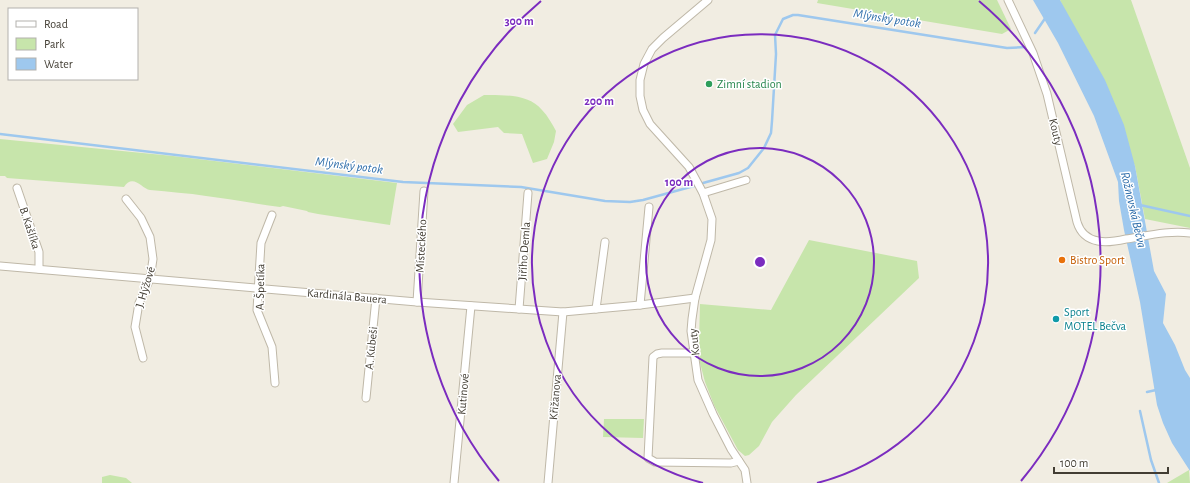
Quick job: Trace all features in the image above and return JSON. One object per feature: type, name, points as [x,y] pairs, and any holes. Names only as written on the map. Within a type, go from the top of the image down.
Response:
[{"type":"street","name":"Kouty","points":[[708,0],[663,38],[652,50],[644,64],[640,80],[640,96],[643,110],[650,124],[689,167],[703,193],[712,219],[712,230],[708,252],[695,298],[691,325],[694,353],[698,380],[713,414],[745,470],[747,483]]},
{"type":"street","name":"Kouty","points":[[1008,0],[1033,53],[1045,85],[1078,227],[1084,234],[1101,242],[1162,234],[1184,232],[1190,233]]},
{"type":"street","points":[[703,193],[746,180]]},
{"type":"street","name":"B. Kašlíka","points":[[17,188],[39,252],[39,269]]},
{"type":"street","name":"Místeckého","points":[[418,302],[424,191]]},
{"type":"street","name":"Jiřího Demla","points":[[519,309],[528,194]]},
{"type":"street","name":"J. Hýžové","points":[[126,199],[141,218],[150,237],[153,259],[150,279],[139,304],[135,327],[143,358]]},
{"type":"street","points":[[640,305],[649,207]]},
{"type":"street","name":"A. Špetíka","points":[[272,215],[262,243],[257,310],[272,347],[275,383]]},
{"type":"street","points":[[596,309],[606,242]]},
{"type":"street","name":"Kardinála Bauera","points":[[0,266],[418,302],[562,312],[640,305],[695,298]]},
{"type":"street","name":"A. Kubeši","points":[[366,398],[376,298]]},
{"type":"street","name":"Kutinové","points":[[454,483],[471,306]]},
{"type":"street","name":"Křižanova","points":[[548,483],[562,312]]},
{"type":"street","points":[[694,353],[662,353],[653,357],[648,458],[655,462],[733,463],[739,461]]},
{"type":"green space","points":[[818,0],[997,0],[1011,29],[1002,34],[817,3]]},
{"type":"green space","points":[[1060,0],[1131,0],[1190,168],[1190,228],[1145,219],[1135,166]]},
{"type":"green space","points":[[484,95],[515,96],[523,98],[537,105],[542,110],[556,131],[554,142],[547,159],[533,163],[522,134],[504,133],[498,127],[458,132],[453,124],[467,105]]},
{"type":"green space","points":[[0,139],[173,156],[397,183],[390,225],[318,214],[283,206],[280,207],[199,195],[150,190],[131,181],[124,187],[7,178],[5,176],[0,176]]},
{"type":"green space","points":[[809,240],[917,261],[919,278],[796,395],[772,422],[759,446],[749,455],[745,456],[738,450],[714,405],[705,382],[699,359],[701,354],[699,341],[700,304],[771,310]]},
{"type":"green space","points":[[604,419],[644,419],[643,438],[603,437]]},
{"type":"green space","points":[[1189,470],[1190,483],[1167,483]]},
{"type":"green space","points":[[110,475],[126,478],[132,483],[102,483],[102,477]]},
{"type":"water","name":"Rožnovská Bečva","points":[[1033,0],[1060,0],[1105,80],[1124,125],[1135,166],[1154,271],[1166,294],[1163,323],[1190,378],[1190,471],[1172,443],[1157,405],[1140,302],[1124,230],[1119,201],[1118,182],[1094,116],[1058,43]]},
{"type":"waterway","name":"Mlýnský potok","points":[[703,183],[739,173],[748,168],[764,148],[771,133],[776,54],[775,35],[783,19],[793,15],[798,15],[1007,48],[1025,47]]},
{"type":"waterway","name":"Mlýnský potok","points":[[1035,33],[1046,17]]},
{"type":"waterway","name":"Mlýnský potok","points":[[0,134],[403,182],[521,187],[605,201],[630,202],[643,200],[694,186]]},
{"type":"waterway","name":"Rožnovská Bečva","points":[[1140,205],[1190,216]]},
{"type":"waterway","points":[[1147,392],[1156,390]]},
{"type":"waterway","points":[[1140,411],[1151,460],[1159,483]]},
{"type":"place","name":"Zimní stadion","points":[[709,84]]},
{"type":"place","name":"Bistro Sport","points":[[1062,260]]},
{"type":"place","name":"Sport MOTEL Bečva","points":[[1056,319]]}]
